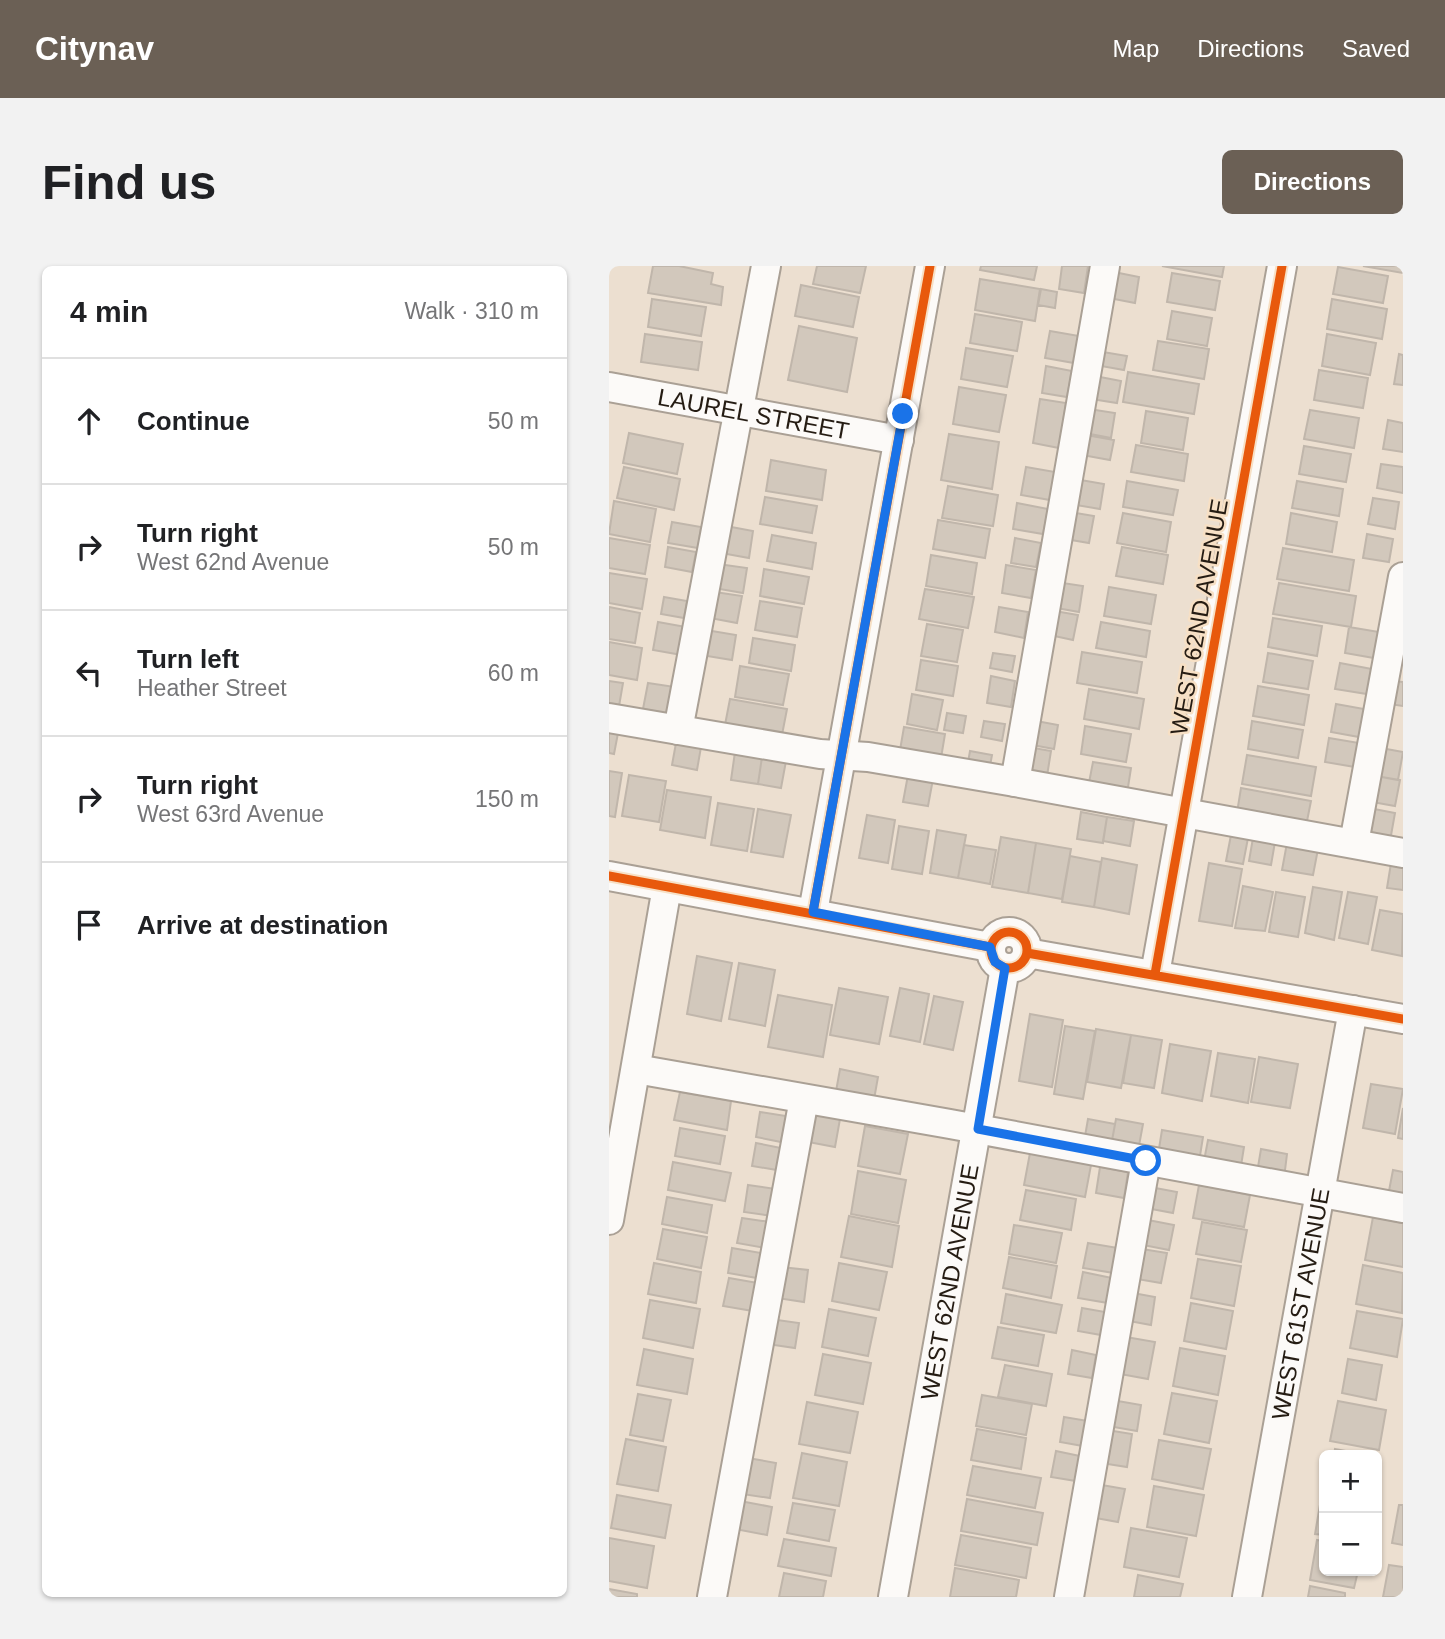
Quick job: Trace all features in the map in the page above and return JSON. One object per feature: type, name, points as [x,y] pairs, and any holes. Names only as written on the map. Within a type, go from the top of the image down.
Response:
[{"type":"street","points":[[678,730],[766,266]]},
{"type":"street","points":[[813,912],[930,266]]},
{"type":"street","points":[[1015,782],[1105,266]]},
{"type":"street","name":"WEST 62ND AVENUE","points":[[1155,974],[1282,266]]},
{"type":"street","name":"LAUREL STREET","points":[[609,387],[899,440]]},
{"type":"street","points":[[1354,844],[1403,577]]},
{"type":"street","points":[[609,718],[820,754],[868,757],[1403,853]]},
{"type":"street","points":[[609,876],[813,912],[1008,956],[1155,974],[1403,1019]]},
{"type":"street","points":[[609,1220],[667,887]]},
{"type":"street","name":"WEST 62ND AVENUE","points":[[893,1597],[1008,956]]},
{"type":"street","name":"WEST 61ST AVENUE","points":[[1247,1597],[1353,1010]]},
{"type":"street","points":[[636,1069],[1403,1208]]},
{"type":"street","points":[[712,1597],[804,1099]]},
{"type":"street","points":[[1069,1597],[1146,1161]]},
{"type":"building","points":[[653,266],[679,266],[713,273],[711,284],[723,287],[721,305],[648,293]]},
{"type":"building","points":[[817,266],[866,266],[860,293],[813,284]]},
{"type":"building","points":[[981,266],[1037,266],[1034,280],[980,270]]},
{"type":"building","points":[[1062,266],[1088,266],[1084,293],[1059,289]]},
{"type":"building","points":[[1162,266],[1224,266],[1222,277]]},
{"type":"building","points":[[1363,266],[1403,266],[1403,273]]},
{"type":"building","points":[[1338,267],[1388,276],[1383,303],[1333,294]]},
{"type":"building","points":[[1114,272],[1139,277],[1135,303],[1109,298]]},
{"type":"building","points":[[1172,273],[1220,281],[1215,310],[1167,302]]},
{"type":"building","points":[[980,279],[1040,289],[1035,321],[975,310]]},
{"type":"building","points":[[801,285],[859,297],[853,327],[795,316]]},
{"type":"building","points":[[1041,289],[1057,292],[1055,308],[1038,305]]},
{"type":"building","points":[[652,299],[706,307],[701,336],[648,327]]},
{"type":"building","points":[[1332,299],[1387,309],[1382,339],[1327,329]]},
{"type":"building","points":[[1172,311],[1212,318],[1207,346],[1167,339]]},
{"type":"building","points":[[975,314],[1022,322],[1017,351],[970,343]]},
{"type":"building","points":[[799,326],[857,338],[847,392],[788,380]]},
{"type":"building","points":[[1050,331],[1079,336],[1074,363],[1045,358]]},
{"type":"building","points":[[645,334],[702,342],[698,370],[641,362]]},
{"type":"building","points":[[1327,334],[1376,343],[1370,375],[1322,366]]},
{"type":"building","points":[[1158,341],[1209,349],[1204,379],[1153,370]]},
{"type":"building","points":[[966,348],[1013,356],[1007,387],[961,379]]},
{"type":"building","points":[[1103,352],[1127,356],[1124,370],[1101,366]]},
{"type":"building","points":[[1399,354],[1403,355],[1403,385],[1394,384]]},
{"type":"building","points":[[1046,366],[1072,371],[1067,397],[1042,393]]},
{"type":"building","points":[[1319,370],[1368,378],[1363,408],[1314,400]]},
{"type":"building","points":[[1128,372],[1199,384],[1194,414],[1123,402]]},
{"type":"building","points":[[1095,376],[1121,381],[1117,403],[1091,399]]},
{"type":"building","points":[[959,387],[1006,395],[999,432],[953,424]]},
{"type":"building","points":[[1040,399],[1066,403],[1059,448],[1033,443]]},
{"type":"building","points":[[1089,409],[1115,413],[1111,438],[1085,433]]},
{"type":"building","points":[[1310,410],[1359,418],[1354,448],[1304,439]]},
{"type":"building","points":[[1146,411],[1188,418],[1183,450],[1141,443]]},
{"type":"building","points":[[1388,420],[1403,423],[1403,452],[1383,449]]},
{"type":"building","points":[[629,433],[683,444],[677,474],[623,463]]},
{"type":"building","points":[[949,434],[999,442],[992,489],[941,480]]},
{"type":"building","points":[[1086,435],[1114,440],[1110,460],[1082,455]]},
{"type":"building","points":[[1136,445],[1188,454],[1184,481],[1131,472]]},
{"type":"building","points":[[1304,446],[1351,454],[1346,482],[1299,474]]},
{"type":"building","points":[[771,460],[826,470],[822,500],[766,491]]},
{"type":"building","points":[[1381,464],[1403,467],[1403,493],[1377,488]]},
{"type":"building","points":[[624,467],[680,479],[674,510],[617,498]]},
{"type":"building","points":[[1026,467],[1055,472],[1050,500],[1021,495]]},
{"type":"building","points":[[1075,479],[1104,484],[1100,509],[1070,504]]},
{"type":"building","points":[[1127,481],[1178,490],[1173,515],[1123,507]]},
{"type":"building","points":[[1297,481],[1343,489],[1339,516],[1292,508]]},
{"type":"building","points":[[948,486],[998,495],[993,526],[942,518]]},
{"type":"building","points":[[765,497],[817,506],[812,533],[760,524]]},
{"type":"building","points":[[1373,498],[1399,502],[1395,529],[1368,524]]},
{"type":"building","points":[[614,501],[656,509],[650,542],[609,534]]},
{"type":"building","points":[[1017,503],[1048,509],[1043,534],[1013,529]]},
{"type":"building","points":[[1070,512],[1094,516],[1089,543],[1065,539]]},
{"type":"building","points":[[1123,513],[1171,522],[1166,552],[1117,543]]},
{"type":"building","points":[[1291,513],[1337,522],[1332,552],[1286,544]]},
{"type":"building","points":[[938,520],[990,529],[985,558],[933,549]]},
{"type":"building","points":[[672,522],[701,527],[698,548],[668,543]]},
{"type":"building","points":[[726,526],[753,531],[749,558],[721,553]]},
{"type":"building","points":[[1367,534],[1393,539],[1389,562],[1363,558]]},
{"type":"building","points":[[772,535],[816,543],[812,569],[767,561]]},
{"type":"building","points":[[609,538],[650,545],[645,574],[609,568]]},
{"type":"building","points":[[1015,538],[1041,543],[1036,567],[1011,563]]},
{"type":"building","points":[[668,547],[696,552],[692,572],[665,567]]},
{"type":"building","points":[[1122,547],[1168,555],[1163,584],[1116,576]]},
{"type":"building","points":[[1283,548],[1354,560],[1349,591],[1277,579]]},
{"type":"building","points":[[931,555],[977,563],[972,594],[926,586]]},
{"type":"building","points":[[718,564],[747,568],[743,593],[714,588]]},
{"type":"building","points":[[1006,565],[1036,570],[1031,598],[1002,593]]},
{"type":"building","points":[[764,569],[809,577],[804,604],[760,596]]},
{"type":"building","points":[[609,573],[647,579],[642,609],[609,603]]},
{"type":"building","points":[[1056,582],[1083,586],[1079,612],[1051,607]]},
{"type":"building","points":[[1279,583],[1356,596],[1351,627],[1273,614]]},
{"type":"building","points":[[1109,587],[1156,595],[1151,624],[1104,616]]},
{"type":"building","points":[[925,589],[974,597],[968,628],[919,619]]},
{"type":"building","points":[[715,592],[742,596],[737,623],[710,618]]},
{"type":"building","points":[[664,597],[687,601],[684,618],[661,614]]},
{"type":"building","points":[[760,601],[802,608],[797,637],[755,630]]},
{"type":"building","points":[[609,607],[640,613],[635,643],[609,639]]},
{"type":"building","points":[[999,607],[1028,612],[1024,638],[995,632]]},
{"type":"building","points":[[1049,610],[1078,615],[1073,640],[1045,634]]},
{"type":"building","points":[[1273,618],[1322,626],[1317,656],[1268,647]]},
{"type":"building","points":[[658,622],[686,627],[682,655],[653,650]]},
{"type":"building","points":[[1101,622],[1150,631],[1146,657],[1096,648]]},
{"type":"building","points":[[927,624],[963,630],[957,662],[921,656]]},
{"type":"building","points":[[1349,627],[1379,632],[1374,658],[1345,653]]},
{"type":"building","points":[[706,630],[736,635],[732,660],[701,655]]},
{"type":"building","points":[[753,638],[795,645],[791,671],[749,663]]},
{"type":"building","points":[[609,642],[642,648],[637,680],[609,675]]},
{"type":"building","points":[[1082,652],[1142,662],[1137,693],[1077,683]]},
{"type":"building","points":[[993,653],[1015,656],[1012,672],[990,668]]},
{"type":"building","points":[[1268,653],[1313,661],[1308,689],[1263,682]]},
{"type":"building","points":[[921,660],[958,666],[953,696],[916,690]]},
{"type":"building","points":[[1340,663],[1372,669],[1367,694],[1335,689]]},
{"type":"building","points":[[740,666],[789,674],[783,705],[735,697]]},
{"type":"building","points":[[991,676],[1015,681],[1011,707],[987,703]]},
{"type":"building","points":[[609,681],[623,683],[618,712],[609,710]]},
{"type":"building","points":[[1393,681],[1403,682],[1403,706],[1389,704]]},
{"type":"building","points":[[648,683],[675,687],[670,714],[643,709]]},
{"type":"building","points":[[1258,686],[1309,695],[1304,725],[1253,716]]},
{"type":"building","points":[[1089,689],[1144,699],[1139,729],[1084,719]]},
{"type":"building","points":[[912,694],[943,700],[937,730],[907,724]]},
{"type":"building","points":[[730,699],[787,709],[781,740],[724,730]]},
{"type":"building","points":[[1336,704],[1364,709],[1359,737],[1331,732]]},
{"type":"building","points":[[947,713],[966,716],[963,733],[944,730]]},
{"type":"building","points":[[1031,720],[1058,725],[1054,749],[1027,744]]},
{"type":"building","points":[[984,721],[1005,724],[1002,741],[981,737]]},
{"type":"building","points":[[1252,721],[1303,730],[1298,758],[1248,749]]},
{"type":"building","points":[[1085,726],[1131,734],[1126,762],[1081,754]]},
{"type":"building","points":[[904,727],[945,734],[940,764],[899,756]]},
{"type":"building","points":[[609,732],[618,733],[614,754],[609,753]]},
{"type":"building","points":[[1329,738],[1359,743],[1355,767],[1325,762]]},
{"type":"building","points":[[676,743],[701,747],[697,770],[672,765]]},
{"type":"building","points":[[1028,747],[1051,751],[1047,776],[1023,772]]},
{"type":"building","points":[[1381,748],[1403,752],[1398,780],[1376,776]]},
{"type":"building","points":[[970,751],[992,755],[989,771],[967,768]]},
{"type":"building","points":[[735,752],[762,757],[758,784],[731,780]]},
{"type":"building","points":[[1247,755],[1316,767],[1311,796],[1242,784]]},
{"type":"building","points":[[762,757],[786,761],[781,788],[758,784]]},
{"type":"building","points":[[1093,762],[1131,768],[1126,800],[1087,793]]},
{"type":"building","points":[[609,771],[622,773],[615,817],[609,816]]},
{"type":"building","points":[[629,775],[666,781],[659,822],[622,816]]},
{"type":"building","points":[[908,775],[933,779],[928,806],[903,802]]},
{"type":"building","points":[[1376,776],[1400,780],[1395,806],[1372,802]]},
{"type":"building","points":[[1241,788],[1311,801],[1305,831],[1236,819]]},
{"type":"building","points":[[667,790],[711,797],[705,838],[660,830]]},
{"type":"building","points":[[718,803],[754,809],[747,851],[711,845]]},
{"type":"building","points":[[1369,808],[1395,813],[1390,841],[1364,836]]},
{"type":"building","points":[[758,809],[791,815],[783,857],[751,852]]},
{"type":"building","points":[[1081,812],[1107,817],[1103,843],[1077,839]]},
{"type":"building","points":[[867,815],[895,820],[888,863],[859,858]]},
{"type":"building","points":[[1107,817],[1134,821],[1130,846],[1103,841]]},
{"type":"building","points":[[899,826],[929,831],[922,874],[892,869]]},
{"type":"building","points":[[937,830],[966,835],[958,878],[930,873]]},
{"type":"building","points":[[1231,835],[1248,838],[1243,864],[1226,861]]},
{"type":"building","points":[[1001,837],[1036,843],[1028,893],[992,887]]},
{"type":"building","points":[[1253,838],[1275,842],[1271,865],[1249,861]]},
{"type":"building","points":[[1036,843],[1071,849],[1062,899],[1028,893]]},
{"type":"building","points":[[1287,843],[1318,849],[1313,875],[1282,870]]},
{"type":"building","points":[[964,845],[996,850],[990,884],[958,878]]},
{"type":"building","points":[[1070,856],[1101,862],[1094,907],[1062,902]]},
{"type":"building","points":[[1392,857],[1403,859],[1403,890],[1387,888]]},
{"type":"building","points":[[1102,858],[1137,865],[1129,914],[1094,907]]},
{"type":"building","points":[[1209,863],[1242,869],[1232,926],[1199,921]]},
{"type":"building","points":[[1243,886],[1273,892],[1265,931],[1235,928]]},
{"type":"building","points":[[1313,887],[1342,892],[1334,940],[1305,933]]},
{"type":"building","points":[[1276,892],[1305,897],[1298,937],[1269,932]]},
{"type":"building","points":[[1348,892],[1377,897],[1368,944],[1339,938]]},
{"type":"building","points":[[1380,910],[1403,914],[1402,956],[1372,950]]},
{"type":"building","points":[[697,956],[732,963],[721,1021],[687,1014]]},
{"type":"building","points":[[739,963],[775,970],[765,1026],[729,1019]]},
{"type":"building","points":[[839,988],[888,997],[879,1044],[830,1035]]},
{"type":"building","points":[[900,988],[929,994],[920,1042],[890,1036]]},
{"type":"building","points":[[778,995],[832,1005],[823,1057],[768,1047]]},
{"type":"building","points":[[934,996],[963,1002],[953,1050],[924,1044]]},
{"type":"building","points":[[1030,1014],[1063,1020],[1052,1087],[1019,1081]]},
{"type":"building","points":[[1065,1026],[1095,1031],[1083,1099],[1054,1094]]},
{"type":"building","points":[[1096,1029],[1131,1035],[1121,1088],[1087,1082]]},
{"type":"building","points":[[1131,1035],[1162,1040],[1154,1088],[1123,1083]]},
{"type":"building","points":[[1170,1044],[1211,1051],[1202,1101],[1162,1093]]},
{"type":"building","points":[[1218,1053],[1255,1059],[1248,1103],[1211,1096]]},
{"type":"building","points":[[1259,1057],[1298,1064],[1290,1108],[1251,1102]]},
{"type":"building","points":[[840,1069],[878,1077],[873,1105],[835,1097]]},
{"type":"building","points":[[1371,1084],[1403,1089],[1395,1134],[1363,1128]]},
{"type":"building","points":[[680,1092],[731,1101],[727,1130],[674,1120]]},
{"type":"building","points":[[1403,1108],[1403,1139],[1398,1138]]},
{"type":"building","points":[[760,1112],[786,1116],[781,1142],[756,1137]]},
{"type":"building","points":[[808,1113],[840,1119],[835,1147],[803,1141]]},
{"type":"building","points":[[1088,1119],[1115,1124],[1111,1146],[1084,1142]]},
{"type":"building","points":[[1116,1119],[1143,1124],[1138,1151],[1111,1146]]},
{"type":"building","points":[[865,1126],[908,1134],[900,1174],[858,1166]]},
{"type":"building","points":[[680,1128],[725,1136],[720,1164],[675,1156]]},
{"type":"building","points":[[1162,1130],[1203,1137],[1199,1162],[1158,1155]]},
{"type":"building","points":[[1208,1140],[1244,1147],[1240,1172],[1203,1166]]},
{"type":"building","points":[[756,1143],[781,1148],[777,1170],[752,1166]]},
{"type":"building","points":[[1261,1149],[1287,1154],[1284,1178],[1257,1173]]},
{"type":"building","points":[[1030,1153],[1091,1165],[1085,1197],[1024,1185]]},
{"type":"building","points":[[673,1162],[731,1173],[725,1201],[668,1190]]},
{"type":"building","points":[[1100,1167],[1128,1172],[1124,1198],[1096,1193]]},
{"type":"building","points":[[1393,1170],[1403,1172],[1403,1198],[1388,1196]]},
{"type":"building","points":[[858,1171],[906,1180],[898,1223],[851,1214]]},
{"type":"building","points":[[748,1185],[776,1189],[772,1216],[744,1212]]},
{"type":"building","points":[[1199,1185],[1250,1195],[1244,1227],[1193,1218]]},
{"type":"building","points":[[1150,1187],[1177,1192],[1173,1213],[1146,1208]]},
{"type":"building","points":[[1026,1190],[1076,1199],[1071,1230],[1020,1220]]},
{"type":"building","points":[[667,1197],[712,1205],[707,1233],[662,1224]]},
{"type":"building","points":[[849,1216],[899,1226],[892,1267],[841,1257]]},
{"type":"building","points":[[1373,1217],[1403,1223],[1403,1267],[1365,1260]]},
{"type":"building","points":[[742,1218],[770,1222],[765,1248],[737,1243]]},
{"type":"building","points":[[1148,1220],[1174,1225],[1169,1250],[1143,1245]]},
{"type":"building","points":[[1202,1222],[1247,1230],[1241,1262],[1196,1254]]},
{"type":"building","points":[[1014,1225],[1062,1233],[1056,1263],[1009,1254]]},
{"type":"building","points":[[663,1229],[707,1237],[701,1268],[657,1259]]},
{"type":"building","points":[[1088,1243],[1118,1248],[1114,1273],[1083,1268]]},
{"type":"building","points":[[732,1248],[761,1253],[757,1278],[728,1273]]},
{"type":"building","points":[[1142,1249],[1167,1253],[1161,1283],[1137,1279]]},
{"type":"building","points":[[1009,1257],[1057,1266],[1051,1298],[1003,1288]]},
{"type":"building","points":[[1198,1259],[1241,1266],[1234,1306],[1191,1298]]},
{"type":"building","points":[[654,1263],[701,1272],[696,1303],[648,1294]]},
{"type":"building","points":[[839,1263],[887,1272],[879,1310],[832,1301]]},
{"type":"building","points":[[1363,1265],[1403,1273],[1402,1313],[1356,1304]]},
{"type":"building","points":[[781,1267],[808,1270],[804,1302],[777,1298]]},
{"type":"building","points":[[1083,1272],[1112,1278],[1108,1303],[1078,1298]]},
{"type":"building","points":[[729,1278],[758,1283],[753,1311],[723,1306]]},
{"type":"building","points":[[1133,1293],[1155,1297],[1151,1325],[1129,1321]]},
{"type":"building","points":[[1006,1294],[1062,1305],[1056,1333],[1001,1323]]},
{"type":"building","points":[[650,1300],[700,1309],[693,1348],[643,1338]]},
{"type":"building","points":[[1191,1303],[1233,1311],[1226,1349],[1184,1341]]},
{"type":"building","points":[[1082,1308],[1105,1312],[1101,1335],[1078,1331]]},
{"type":"building","points":[[829,1309],[876,1318],[868,1356],[822,1347]]},
{"type":"building","points":[[1357,1311],[1403,1319],[1397,1357],[1350,1348]]},
{"type":"building","points":[[770,1319],[799,1323],[795,1348],[767,1344]]},
{"type":"building","points":[[998,1327],[1044,1335],[1038,1366],[992,1358]]},
{"type":"building","points":[[1126,1337],[1155,1342],[1148,1379],[1120,1374]]},
{"type":"building","points":[[1180,1348],[1225,1356],[1218,1395],[1173,1386]]},
{"type":"building","points":[[644,1349],[693,1359],[687,1394],[637,1385]]},
{"type":"building","points":[[1072,1350],[1096,1355],[1092,1378],[1068,1374]]},
{"type":"building","points":[[823,1354],[871,1363],[863,1404],[815,1395]]},
{"type":"building","points":[[1348,1359],[1382,1365],[1376,1400],[1342,1393]]},
{"type":"building","points":[[1005,1365],[1052,1374],[1046,1406],[998,1397]]},
{"type":"building","points":[[1172,1393],[1217,1401],[1209,1443],[1164,1434]]},
{"type":"building","points":[[638,1394],[671,1400],[663,1441],[630,1435]]},
{"type":"building","points":[[982,1395],[1032,1404],[1026,1435],[976,1426]]},
{"type":"building","points":[[1112,1400],[1141,1405],[1137,1431],[1108,1426]]},
{"type":"building","points":[[1338,1401],[1386,1410],[1379,1450],[1330,1441]]},
{"type":"building","points":[[807,1402],[858,1412],[850,1453],[799,1444]]},
{"type":"building","points":[[1064,1417],[1088,1421],[1083,1446],[1060,1442]]},
{"type":"building","points":[[977,1429],[1026,1438],[1021,1469],[971,1460]]},
{"type":"building","points":[[1107,1430],[1132,1434],[1127,1467],[1101,1463]]},
{"type":"building","points":[[626,1439],[666,1447],[658,1491],[617,1484]]},
{"type":"building","points":[[1159,1440],[1211,1449],[1203,1489],[1152,1479]]},
{"type":"building","points":[[1056,1451],[1080,1456],[1076,1481],[1051,1477]]},
{"type":"building","points":[[802,1453],[847,1462],[839,1506],[793,1498]]},
{"type":"building","points":[[748,1458],[776,1463],[770,1498],[742,1494]]},
{"type":"building","points":[[973,1466],[1041,1478],[1035,1508],[967,1495]]},
{"type":"building","points":[[1096,1484],[1125,1489],[1118,1522],[1090,1517]]},
{"type":"building","points":[[1154,1486],[1204,1495],[1196,1536],[1147,1527]]},
{"type":"building","points":[[617,1495],[671,1505],[665,1538],[611,1528]]},
{"type":"building","points":[[967,1499],[1043,1513],[1037,1545],[961,1531]]},
{"type":"building","points":[[740,1501],[772,1507],[767,1535],[735,1529]]},
{"type":"building","points":[[793,1503],[835,1510],[829,1541],[787,1533]]},
{"type":"building","points":[[1399,1505],[1403,1505],[1403,1545],[1392,1543]]},
{"type":"building","points":[[1319,1511],[1319,1534],[1315,1534]]},
{"type":"building","points":[[1131,1528],[1187,1538],[1179,1577],[1124,1567]]},
{"type":"building","points":[[961,1535],[1031,1548],[1026,1578],[955,1565]]},
{"type":"building","points":[[609,1538],[654,1546],[647,1588],[609,1581]]},
{"type":"building","points":[[784,1539],[836,1548],[831,1576],[778,1566]]},
{"type":"building","points":[[1317,1540],[1319,1576],[1357,1576],[1354,1588],[1310,1580]]},
{"type":"building","points":[[1389,1565],[1403,1567],[1403,1597],[1383,1597]]},
{"type":"building","points":[[955,1568],[1019,1580],[1016,1597],[950,1597]]},
{"type":"building","points":[[784,1573],[826,1581],[823,1597],[779,1597]]},
{"type":"building","points":[[1138,1575],[1183,1584],[1180,1597],[1134,1597]]},
{"type":"building","points":[[1310,1586],[1345,1593],[1345,1597],[1308,1597]]},
{"type":"building","points":[[609,1589],[637,1594],[637,1597],[609,1597]]},
{"type":"cycle path","points":[[813,912],[930,266]]},
{"type":"cycle path","points":[[1155,974],[1282,266]]},
{"type":"cycle path","points":[[609,876],[990,947]]},
{"type":"cycle path","points":[[1009,932],[1022,937],[1027,950],[1022,963],[1009,968],[996,963],[991,950],[996,937],[1009,932]]},
{"type":"cycle path","points":[[1027,953],[1403,1019]]},
{"type":"route","points":[[903,414],[813,912],[990,947],[992,958],[1005,968],[978,1129],[1146,1161]]}]
